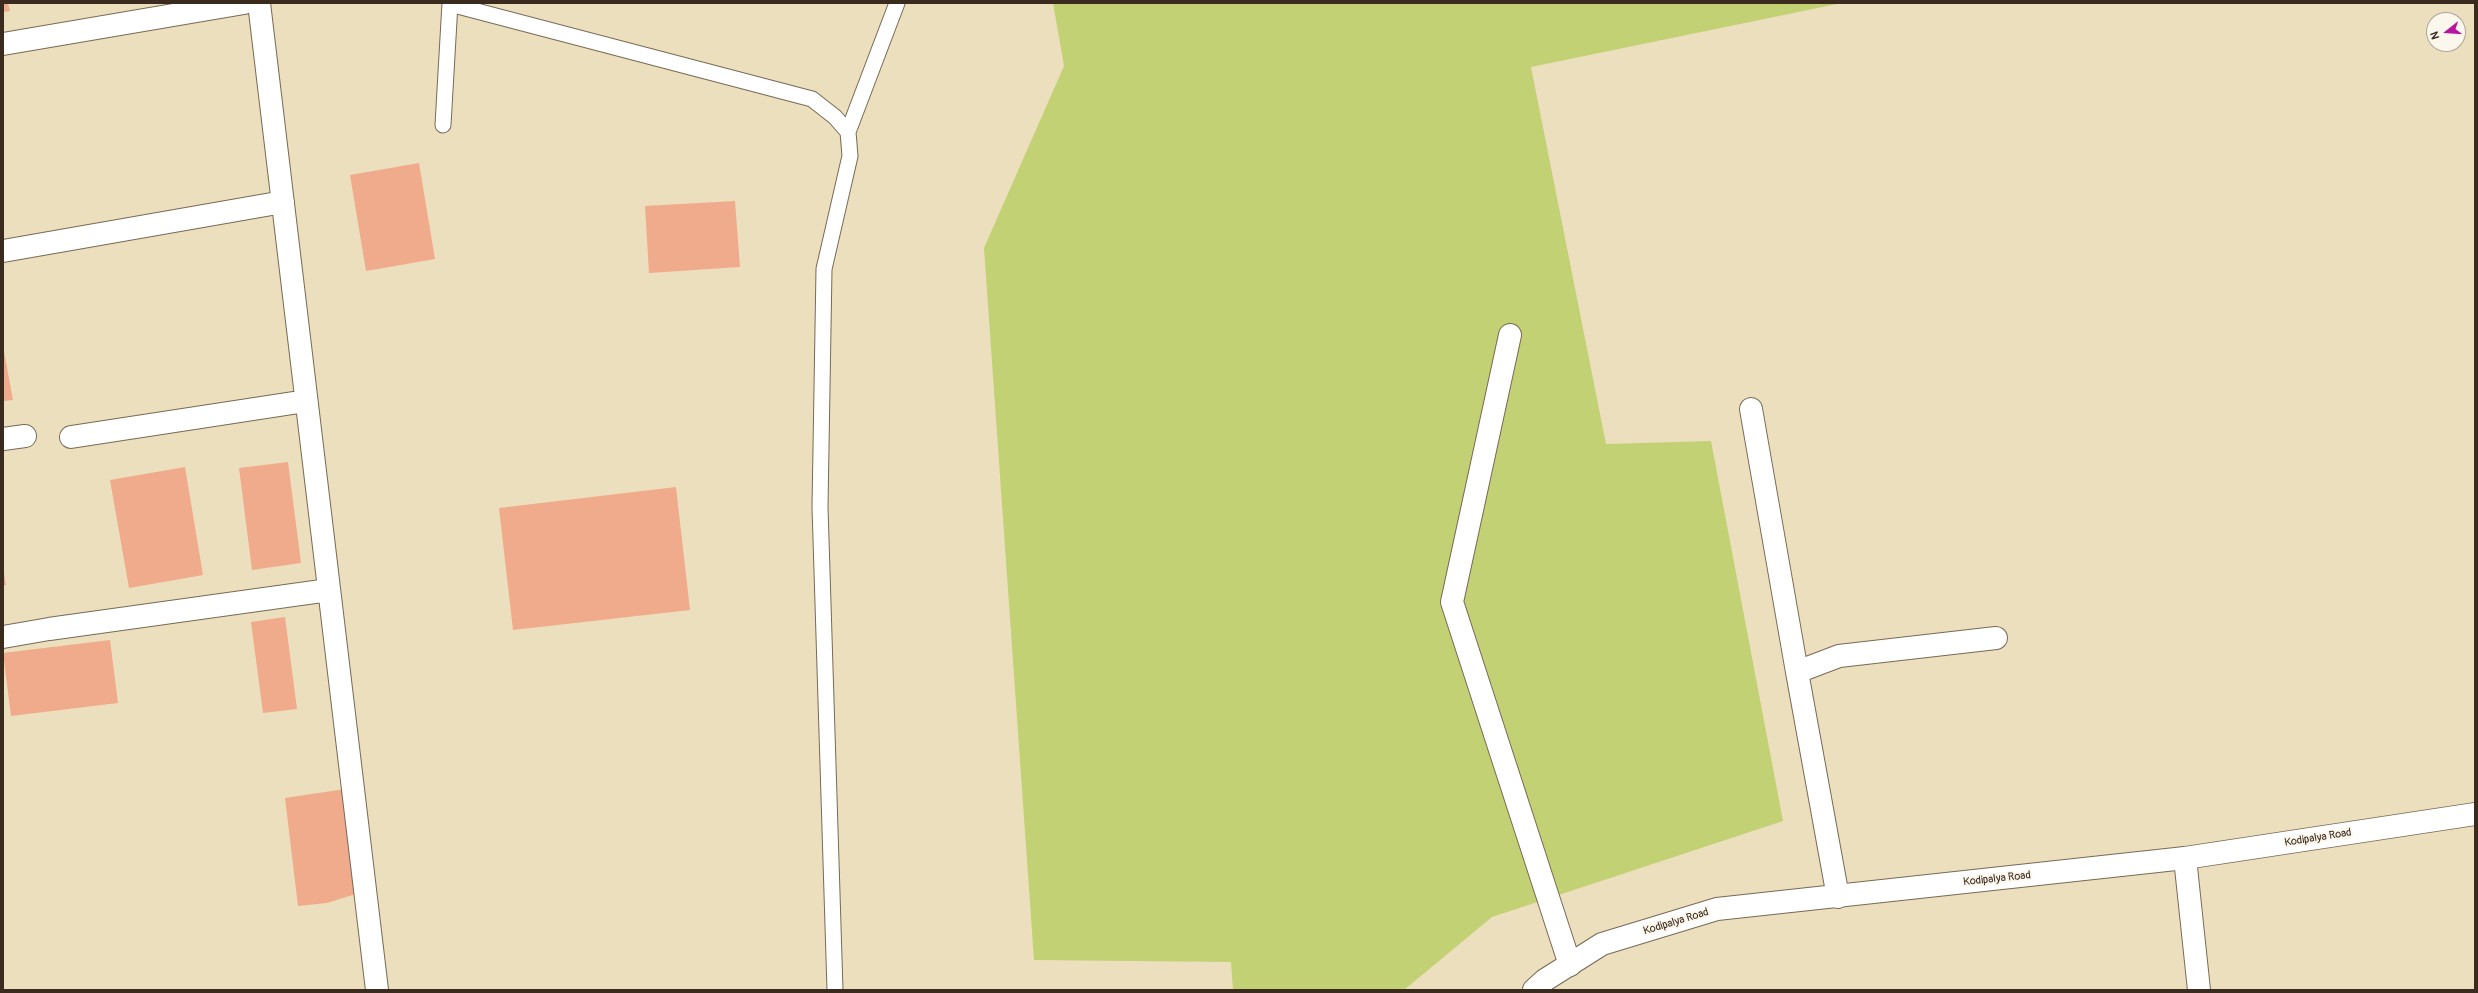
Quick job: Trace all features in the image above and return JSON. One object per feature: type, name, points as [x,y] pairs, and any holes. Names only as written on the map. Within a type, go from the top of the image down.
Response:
[{"type":"street","points":[[3,44],[244,3]]},
{"type":"street","points":[[259,3],[377,990]]},
{"type":"street","points":[[3,251],[283,202]]},
{"type":"street","points":[[1510,335],[1452,602],[1570,965]]},
{"type":"street","points":[[71,437],[306,400]]},
{"type":"street","points":[[1751,409],[1838,897]]},
{"type":"street","points":[[3,439],[25,436]]},
{"type":"street","points":[[3,637],[49,629],[330,590]]},
{"type":"street","points":[[1797,672],[1839,656],[1996,638]]},
{"type":"street","name":"Kodipalya Road","points":[[1534,990],[1602,944],[1717,909],[2185,858],[2475,814]]},
{"type":"street","points":[[2185,858],[2199,990]]},
{"type":"lane","points":[[443,125],[450,3],[812,99],[835,117],[848,132]]},
{"type":"lane","points":[[835,990],[820,492],[824,270],[850,156],[848,132],[897,3]]},
{"type":"green space","points":[[1053,3],[1842,3],[1531,67],[1606,444],[1711,441],[1783,821],[1492,917],[1404,990],[1233,990],[1231,962],[1034,960],[984,248],[1064,66]]},
{"type":"building","points":[[3,3],[8,3],[10,11],[3,12]]},
{"type":"building","points":[[419,163],[435,259],[366,271],[350,175]]},
{"type":"building","points":[[735,201],[740,267],[649,273],[645,206]]},
{"type":"building","points":[[3,346],[13,400],[3,401]]},
{"type":"building","points":[[288,462],[301,563],[252,570],[239,468]]},
{"type":"building","points":[[185,467],[203,575],[129,588],[110,480]]},
{"type":"building","points":[[676,487],[690,610],[513,630],[499,508]]},
{"type":"building","points":[[3,567],[6,585],[3,586]]},
{"type":"building","points":[[285,617],[297,709],[263,713],[251,622]]},
{"type":"building","points":[[110,640],[118,703],[11,716],[3,653]]},
{"type":"building","points":[[345,789],[356,894],[327,903],[298,906],[285,798]]}]
